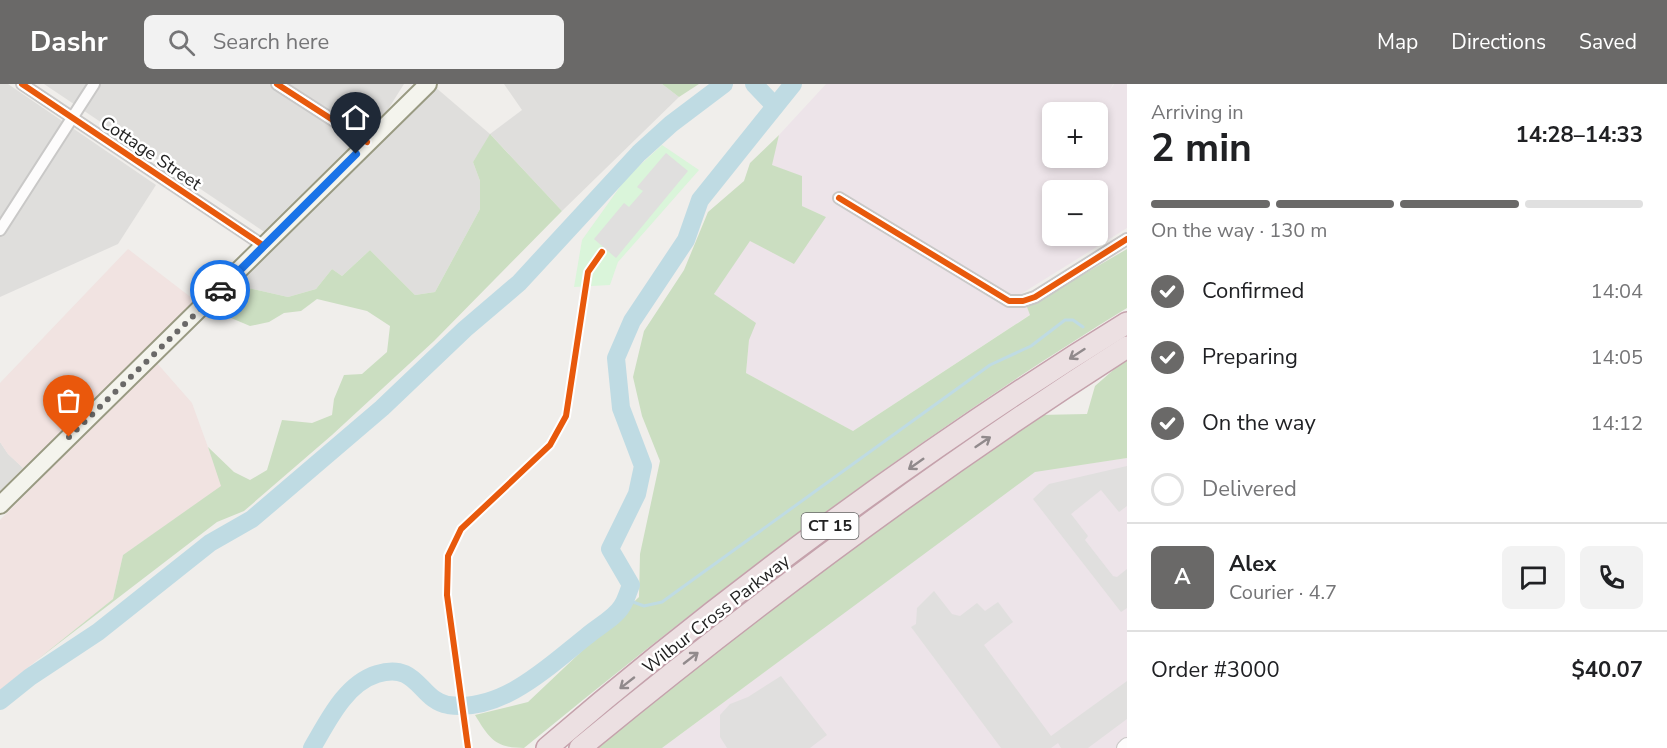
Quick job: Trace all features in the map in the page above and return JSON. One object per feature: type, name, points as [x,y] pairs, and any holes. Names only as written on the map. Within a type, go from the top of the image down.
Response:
[{"type":"highway","name":"Wilbur Cross Parkway","points":[[548,748],[725,605],[843,516],[1026,387],[1127,323]]},
{"type":"highway","name":"Wilbur Cross Parkway","points":[[580,748],[721,635],[865,526],[1019,417],[1127,347]]},
{"type":"main road","points":[[0,505],[425,85]]},
{"type":"street","name":"Cottage Street","points":[[22,84],[264,246]]},
{"type":"street","points":[[0,230],[94,84]]},
{"type":"street","points":[[278,84],[367,142]]},
{"type":"street","points":[[839,198],[1009,301],[1023,301],[1035,297],[1127,239]]},
{"type":"shaded area","points":[[0,84],[8,84],[156,185],[118,244],[0,297]]},
{"type":"shaded area","points":[[44,84],[404,84],[387,111],[266,233]]},
{"type":"shaded area","points":[[504,84],[662,84],[679,97],[562,211],[491,135],[473,162],[480,181],[480,209],[435,292],[415,295],[370,250],[342,276],[332,269],[316,289],[288,297],[235,285],[434,86],[490,134],[522,110]]},
{"type":"shaded area","points":[[826,84],[1113,84],[1109,92],[1114,84],[1127,84],[1127,228],[1108,240],[1108,180],[1042,180],[1042,246],[1098,246],[1021,294],[1031,314],[853,431],[746,373],[749,340],[714,294],[750,240],[826,217],[802,206],[801,176],[771,165],[779,135]]},
{"type":"shaded area","points":[[666,153],[688,171],[616,258],[594,239],[624,203],[629,207],[643,191],[637,187]]},
{"type":"shaded area","points":[[128,249],[197,302],[23,468],[8,454],[0,442],[0,383]]},
{"type":"shaded area","points":[[156,362],[192,403],[222,486],[123,555],[113,599],[0,690],[0,520]]},
{"type":"shaded area","points":[[0,442],[8,454],[23,468],[0,491]]},
{"type":"shaded area","points":[[1127,458],[1127,748],[662,748],[1035,471]]},
{"type":"shaded area","points":[[1127,466],[1127,506],[1119,512],[1101,490],[1071,514],[1088,536],[1085,540],[1113,576],[1117,577],[1127,569],[1127,608],[1121,612],[1033,499],[1049,484]]},
{"type":"shaded area","points":[[934,591],[952,614],[960,616],[977,603],[985,611],[998,602],[1013,622],[984,645],[1051,736],[1127,681],[1127,719],[1088,748],[1061,748],[1058,743],[1051,748],[1001,748],[911,627],[916,624],[917,608]]},
{"type":"shaded area","points":[[781,676],[827,735],[810,748],[727,748],[720,737],[720,715],[730,704],[748,697]]},
{"type":"green space","points":[[662,84],[699,84],[679,97]]},
{"type":"green space","points":[[490,134],[562,211],[434,341],[332,435],[244,511],[217,522],[37,660],[113,599],[123,555],[221,486],[208,447],[234,472],[250,480],[267,470],[282,420],[312,423],[332,415],[334,399],[344,375],[362,374],[387,352],[390,326],[367,311],[317,299],[301,311],[284,313],[269,322],[250,326],[224,315],[219,302],[235,285],[288,297],[316,289],[332,269],[342,276],[370,250],[415,295],[435,292],[480,209],[480,181],[473,162]]},
{"type":"green space","points":[[779,135],[772,165],[802,176],[802,206],[826,217],[794,264],[750,241],[714,294],[756,323],[749,340],[746,373],[853,431],[1030,315],[1027,307],[1127,249],[1127,308],[970,410],[818,518],[669,631],[524,748],[499,744],[484,730],[475,715],[528,702],[639,597],[640,554],[660,461],[642,416],[633,377],[644,331],[684,270],[708,212],[744,181],[750,163]]},
{"type":"green space","points":[[662,145],[699,170],[618,262],[610,285],[574,287],[582,240],[627,177]]},
{"type":"green space","points":[[1127,358],[1127,458],[1035,472],[662,748],[598,748],[745,627],[1038,415],[1087,414],[1095,386]]},
{"type":"waterway","points":[[0,701],[30,677],[98,632],[210,543],[252,519],[382,408],[465,329],[519,283],[639,153],[671,124],[724,84]]},
{"type":"waterway","points":[[754,84],[775,106]]},
{"type":"waterway","points":[[312,748],[338,705],[356,686],[377,674],[391,671],[401,673],[410,677],[438,702],[448,705],[468,706],[487,702],[524,685],[619,610],[631,585],[610,549],[637,494],[643,466],[621,408],[616,358],[632,321],[686,240],[700,200],[793,84]]},
{"type":"waterway","points":[[625,599],[644,606],[662,602],[990,365],[1031,346],[1065,320],[1073,320],[1083,327]]},
{"type":"cycle path","points":[[22,84],[264,246]]},
{"type":"cycle path","points":[[277,84],[367,142]]},
{"type":"cycle path","points":[[839,198],[1009,301],[1023,301],[1035,297],[1127,239]]},
{"type":"cycle path","points":[[468,748],[447,595],[448,556],[461,529],[550,445],[566,416],[588,272],[602,252]]},
{"type":"way so far","points":[[69,437],[220,290]]},
{"type":"route","points":[[220,290],[356,154]]}]
